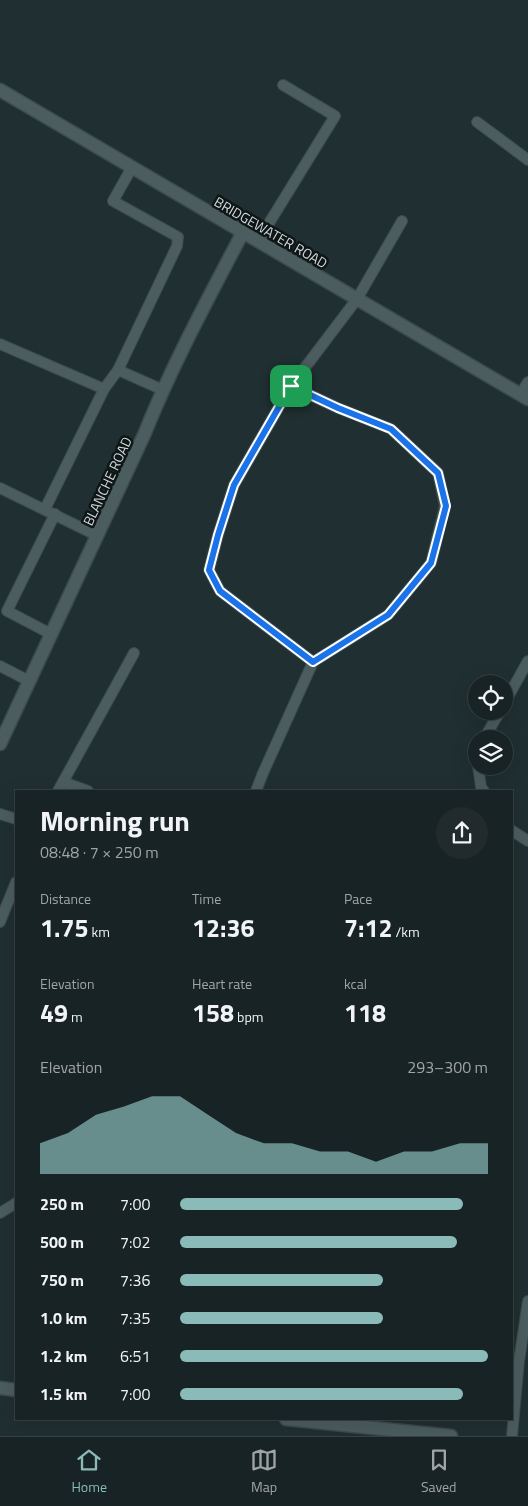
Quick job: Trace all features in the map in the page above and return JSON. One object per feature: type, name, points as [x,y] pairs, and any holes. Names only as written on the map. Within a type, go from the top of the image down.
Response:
[{"type":"street","name":"BRIDGEWATER ROAD","points":[[0,90],[80,136],[131,169],[243,232],[524,397]]},
{"type":"street","name":"BLANCHE ROAD","points":[[0,744],[98,536],[163,390],[243,232]]},
{"type":"street","points":[[0,1388],[15,1390]]},
{"type":"street","points":[[295,1420],[426,1435],[451,1436]]},
{"type":"lane","points":[[258,241],[335,116],[283,85]]},
{"type":"lane","points":[[477,122],[528,160]]},
{"type":"lane","points":[[45,509],[104,390],[118,370],[178,246],[178,236],[113,201],[131,169]]},
{"type":"lane","points":[[313,662],[220,591],[209,570],[234,485],[291,386],[357,299],[402,221]]},
{"type":"lane","points":[[0,344],[104,390]]},
{"type":"lane","points":[[118,370],[163,390]]},
{"type":"lane","points":[[524,397],[528,382]]},
{"type":"lane","points":[[256,790],[313,662],[388,615],[431,563],[446,506],[438,473],[391,429],[338,408],[291,386]]},
{"type":"lane","points":[[0,488],[98,536]]},
{"type":"lane","points":[[51,634],[7,611],[55,514]]},
{"type":"lane","points":[[81,790],[61,787],[134,653]]},
{"type":"lane","points":[[513,688],[528,661]]},
{"type":"lane","points":[[0,666],[29,681]]},
{"type":"lane","points":[[479,775],[483,790]]},
{"type":"lane","points":[[0,814],[15,819]]},
{"type":"lane","points":[[513,831],[528,841]]},
{"type":"lane","points":[[0,922],[15,884]]},
{"type":"lane","points":[[0,1213],[15,1204]]},
{"type":"lane","points":[[512,1436],[519,1361],[528,1301]]},
{"type":"route","points":[[291,386],[338,408],[391,429],[438,473],[446,506],[431,563],[388,615],[313,662],[220,591],[209,570],[234,485],[291,386]]}]
